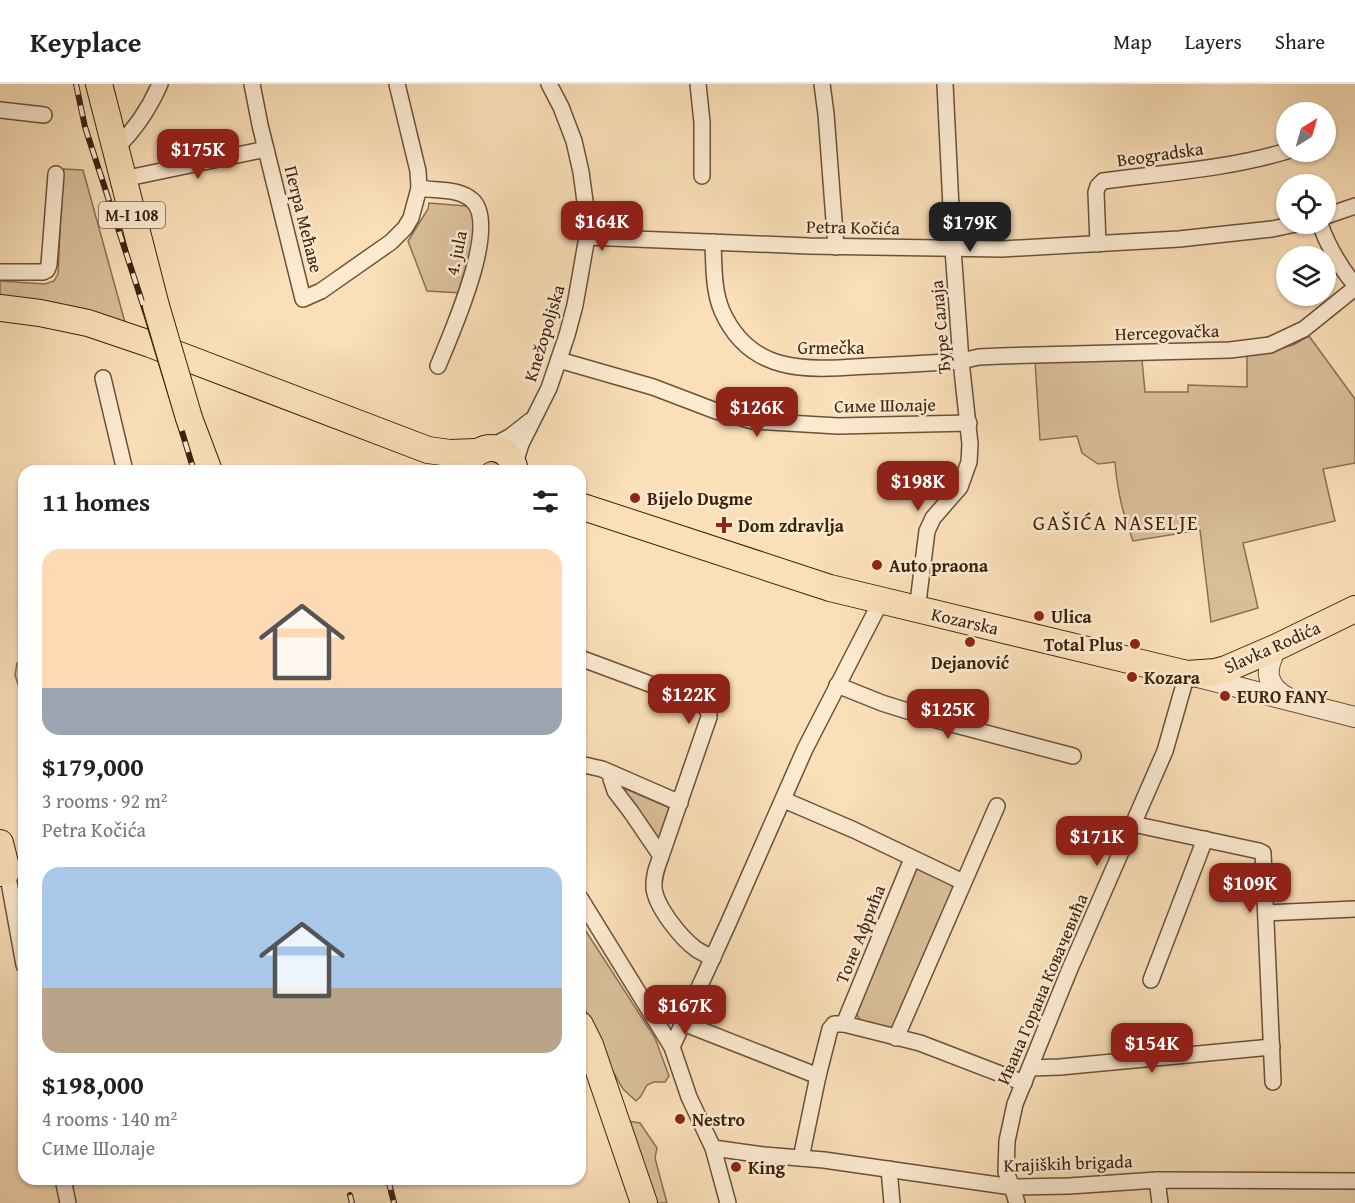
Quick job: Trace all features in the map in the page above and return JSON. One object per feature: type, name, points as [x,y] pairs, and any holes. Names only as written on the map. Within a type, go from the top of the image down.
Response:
[{"type":"main road","name":"M-I 108","points":[[100,86],[156,306],[189,418],[207,465]]},
{"type":"main road","points":[[0,308],[88,323],[150,344],[428,450],[478,457],[499,449],[506,453],[514,465]]},
{"type":"main road","points":[[428,450],[448,465]]},
{"type":"main road","name":"Kozarska","points":[[586,508],[830,588],[1186,674]]},
{"type":"main road","name":"Slavka Rodića","points":[[1186,674],[1226,669],[1355,609]]},
{"type":"main road","points":[[0,843],[10,871]]},
{"type":"main road","points":[[586,1037],[644,1203]]},
{"type":"street","points":[[113,136],[133,131],[144,117],[159,84]]},
{"type":"street","name":"Петра Мећаве","points":[[252,84],[303,299],[321,291],[391,242],[411,218],[419,188]]},
{"type":"street","points":[[397,84],[418,171],[419,188]]},
{"type":"street","name":"Knežopoljska","points":[[516,465],[521,444],[549,388],[560,360],[575,305],[588,237],[581,172],[574,141],[549,84]]},
{"type":"street","points":[[698,84],[702,122],[702,176]]},
{"type":"street","points":[[822,84],[836,247]]},
{"type":"street","points":[[945,84],[956,84]]},
{"type":"street","name":"Ђуре Салаја","points":[[916,610],[926,536],[936,514],[960,487],[969,462],[970,444],[953,249],[945,84]]},
{"type":"street","points":[[0,111],[44,115]]},
{"type":"street","name":"Петра Мећаве","points":[[123,179],[266,149]]},
{"type":"street","name":"Beogradska","points":[[1098,244],[1096,192],[1103,181],[1230,164],[1276,155]]},
{"type":"street","points":[[0,272],[48,270],[56,174]]},
{"type":"street","name":"4. jula","points":[[419,188],[462,193],[476,203],[482,224],[476,264],[469,287],[438,366]]},
{"type":"street","points":[[1336,213],[1355,206]]},
{"type":"street","name":"Petra Kočića","points":[[588,237],[836,247],[1002,249],[1179,239],[1276,228]]},
{"type":"street","points":[[1323,234],[1355,287]]},
{"type":"street","name":"Grmečka","points":[[713,242],[715,284],[722,310],[744,343],[760,356],[798,368],[826,369],[961,361]]},
{"type":"street","name":"Hercegovačka","points":[[961,361],[999,356],[1219,351],[1270,345],[1304,329],[1355,287]]},
{"type":"street","name":"Симе Шолаје","points":[[560,360],[653,387],[717,411],[753,421],[838,426],[969,423]]},
{"type":"street","points":[[103,378],[124,465]]},
{"type":"street","points":[[478,457],[511,436],[534,417]]},
{"type":"street","points":[[672,1047],[805,749],[881,601]]},
{"type":"street","points":[[1277,647],[1269,663],[1270,681],[1278,693],[1290,699]]},
{"type":"street","points":[[586,660],[701,702],[709,712],[654,877],[654,890],[658,901],[679,932],[695,948],[713,958]]},
{"type":"street","name":"Kozarska","points":[[1186,674],[1355,717]]},
{"type":"street","name":"Ивана Горана Ковачевића","points":[[1017,1203],[1006,1172],[1007,1141],[1015,1104],[1069,971],[1165,751],[1186,674]]},
{"type":"street","points":[[837,685],[882,703],[933,719],[1073,756]]},
{"type":"street","points":[[586,765],[612,773],[680,803]]},
{"type":"street","points":[[612,773],[610,779],[615,791],[661,856]]},
{"type":"street","points":[[783,800],[854,830],[963,882]]},
{"type":"street","points":[[896,1038],[997,806]]},
{"type":"street","points":[[1133,824],[1259,851],[1263,854],[1273,1082]]},
{"type":"street","points":[[1151,980],[1205,839]]},
{"type":"street","name":"Тоне Афрића","points":[[844,1024],[912,859]]},
{"type":"street","points":[[10,871],[18,925]]},
{"type":"street","points":[[586,908],[672,1047],[689,1097],[713,1148],[728,1203]]},
{"type":"street","points":[[1266,913],[1355,909]]},
{"type":"street","points":[[683,1023],[818,1076]]},
{"type":"street","points":[[801,1158],[818,1076],[830,1029],[834,1024],[844,1024],[920,1043],[1024,1083]]},
{"type":"street","points":[[1031,1068],[1272,1047]]},
{"type":"street","name":"Krajiških brigada","points":[[713,1148],[824,1160],[1012,1187],[1157,1180],[1355,1181]]},
{"type":"street","points":[[889,1169],[892,1203]]},
{"type":"street","points":[[1157,1180],[1160,1203]]},
{"type":"street","points":[[64,1185],[68,1203]]},
{"type":"shaded area","points":[[63,169],[83,170],[126,326],[0,299],[0,281],[45,284],[54,281],[58,274]]},
{"type":"shaded area","points":[[429,203],[466,206],[477,217],[462,293],[427,291],[408,241],[428,209]]},
{"type":"shaded area","points":[[1309,336],[1355,399],[1355,463],[1323,469],[1335,521],[1243,543],[1258,608],[1211,622],[1200,530],[1133,541],[1121,502],[1115,462],[1098,464],[1082,453],[1077,436],[1040,440],[1035,361],[1142,360],[1145,392],[1188,392],[1188,385],[1247,387],[1247,354],[1293,345]]},
{"type":"shaded area","points":[[491,461],[500,465],[482,465]]},
{"type":"shaded area","points":[[18,663],[18,684],[15,675]]},
{"type":"shaded area","points":[[621,787],[670,808],[660,843]]},
{"type":"shaded area","points":[[922,866],[950,879],[954,892],[896,1026],[886,1032],[863,1025],[855,1011],[910,873]]},
{"type":"shaded area","points":[[586,931],[655,1038],[669,1076],[665,1082],[654,1082],[647,1085],[636,1101],[623,1089],[586,1011]]},
{"type":"shaded area","points":[[628,1121],[640,1123],[657,1148],[655,1158],[667,1203],[650,1203]]},
{"type":"railway","points":[[76,84],[85,127],[192,465]]},
{"type":"railway","points":[[390,1185],[394,1203]]},
{"type":"railway","points":[[350,1195],[352,1203]]},
{"type":"place","name":"Bijelo Dugme","points":[[635,498]]},
{"type":"place","name":"Dom zdravlja","points":[[724,525]]},
{"type":"place","name":"Auto praona","points":[[877,565]]},
{"type":"place","name":"Ulica","points":[[1039,616]]},
{"type":"place","name":"Dejanović","points":[[970,642]]},
{"type":"place","name":"Total Plus","points":[[1135,644]]},
{"type":"place","name":"Kozara","points":[[1132,677]]},
{"type":"place","name":"EURO FANY","points":[[1225,696]]},
{"type":"place","name":"Nestro","points":[[680,1119]]},
{"type":"place","name":"King","points":[[736,1167]]},
{"type":"district","name":"GAŠIĆA NASELJE","points":[[1116,522]]}]
